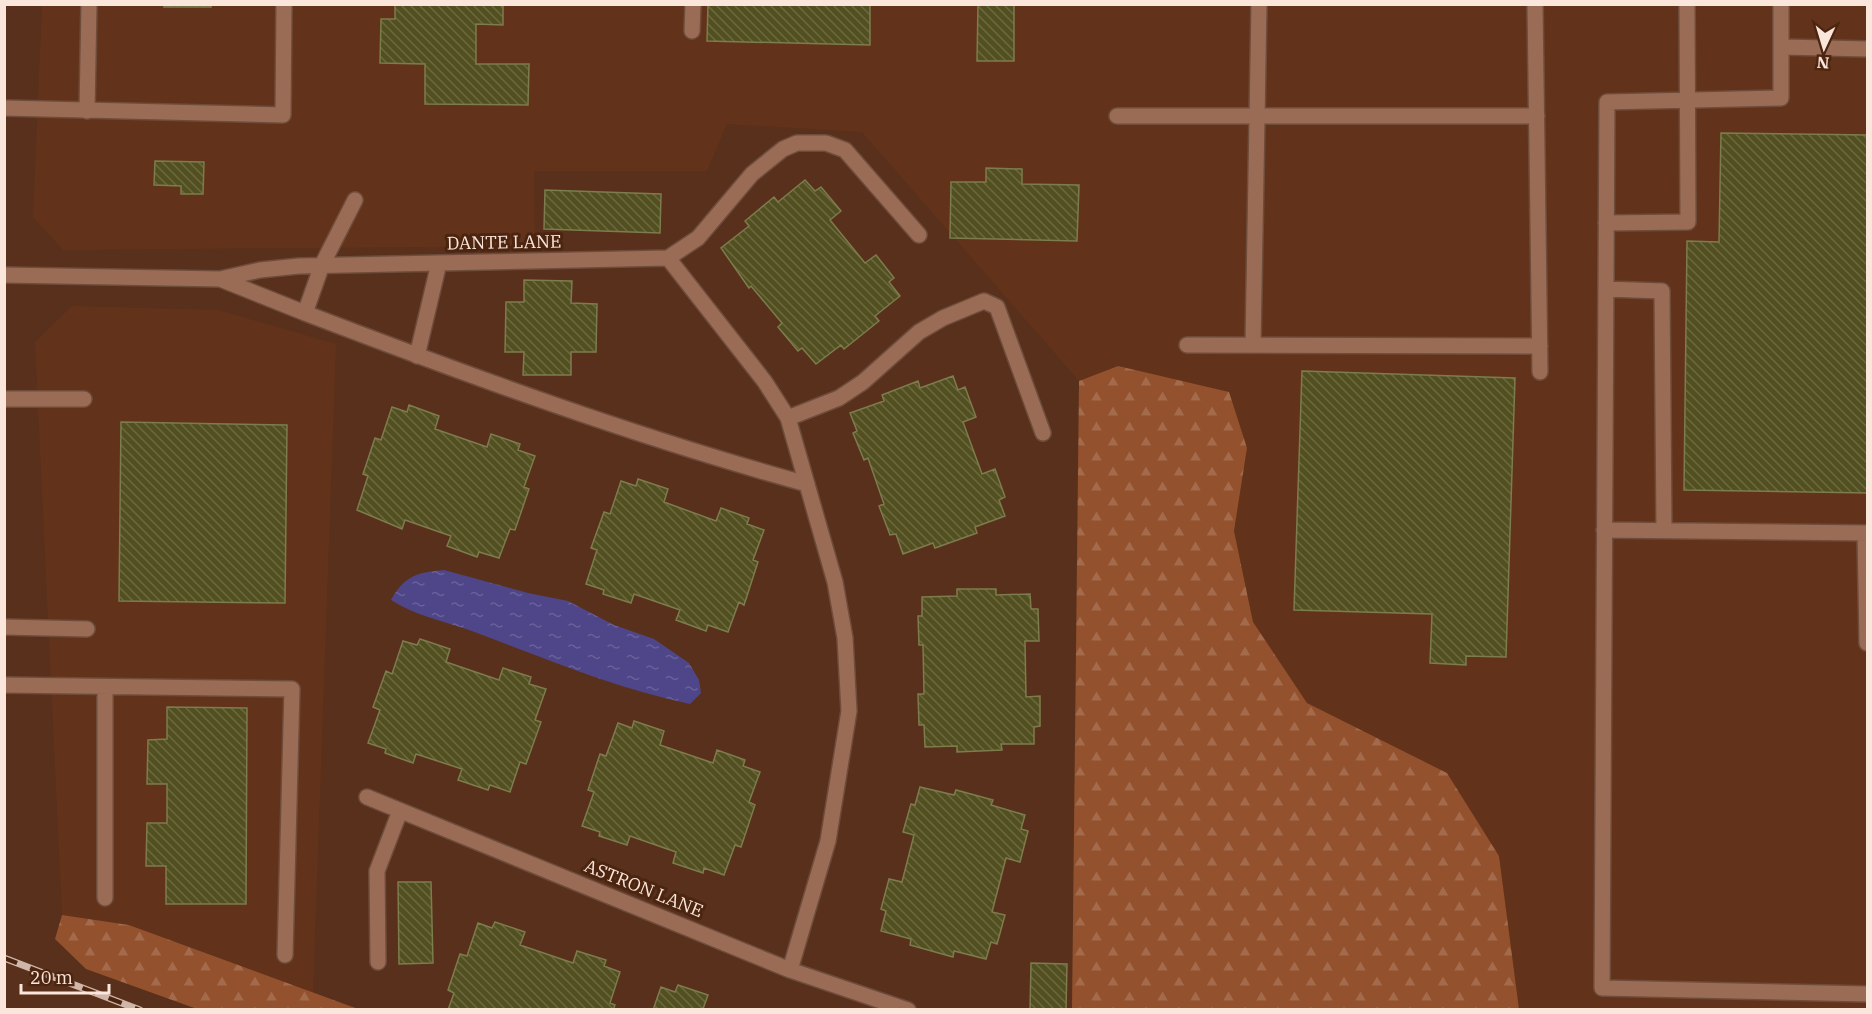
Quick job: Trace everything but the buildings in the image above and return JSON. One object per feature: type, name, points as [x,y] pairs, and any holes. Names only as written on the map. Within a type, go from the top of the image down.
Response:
[{"type":"lane","points":[[87,111],[89,4]]},
{"type":"lane","points":[[4,108],[283,115],[284,4]]},
{"type":"lane","points":[[692,31],[693,4]]},
{"type":"lane","points":[[1253,345],[1259,4]]},
{"type":"lane","points":[[1535,4],[1540,372]]},
{"type":"lane","points":[[1606,223],[1688,222],[1687,4]]},
{"type":"lane","points":[[1782,4],[1781,98],[1606,102],[1602,988],[1868,994]]},
{"type":"lane","points":[[1782,47],[1868,49]]},
{"type":"lane","points":[[1117,116],[1537,116]]},
{"type":"lane","points":[[790,969],[828,841],[849,711],[845,638],[835,582],[788,418],[765,382],[668,258],[698,238],[752,174],[783,149],[797,143],[826,143],[845,150],[919,235]]},
{"type":"lane","points":[[305,314],[322,265],[355,200]]},
{"type":"lane","name":"DANTE LANE","points":[[4,275],[220,279],[273,268],[322,265],[668,258]]},
{"type":"lane","points":[[417,356],[439,263]]},
{"type":"lane","points":[[220,279],[417,356],[633,431],[807,484]]},
{"type":"lane","points":[[1606,289],[1662,291],[1664,530]]},
{"type":"lane","points":[[788,418],[838,398],[863,382],[919,332],[944,318],[984,301],[997,307],[1042,433]]},
{"type":"lane","points":[[1187,345],[1540,346]]},
{"type":"lane","points":[[4,399],[84,399]]},
{"type":"lane","points":[[1604,530],[1866,533],[1867,643]]},
{"type":"lane","points":[[4,627],[87,629]]},
{"type":"lane","points":[[4,685],[292,690],[285,955]]},
{"type":"lane","points":[[105,687],[105,898]]},
{"type":"lane","name":"ASTRON LANE","points":[[367,797],[790,969],[908,1010]]},
{"type":"lane","points":[[378,962],[377,871],[400,812]]},
{"type":"shaded area","points":[[42,5],[1867,5],[1867,1009],[1519,1009],[1499,856],[1447,773],[1307,703],[1253,622],[1234,531],[1247,448],[1118,366],[1079,381],[862,132],[727,124],[707,171],[534,171],[535,246],[63,250],[33,217]]},
{"type":"shaded area","points":[[72,306],[218,310],[336,344],[313,992],[129,925],[62,915],[35,342]]},
{"type":"green space","points":[[1118,366],[1229,392],[1247,448],[1234,531],[1253,622],[1307,703],[1447,773],[1499,856],[1519,1009],[1072,1009],[1079,381]]},
{"type":"green space","points":[[62,915],[129,925],[358,1009],[197,1009],[86,969],[55,939]]},
{"type":"water","points":[[444,570],[528,593],[568,601],[614,625],[654,639],[689,663],[699,680],[701,693],[690,704],[634,690],[420,614],[391,600],[407,580],[419,574]]},
{"type":"railway","points":[[4,958],[140,1010]]}]
